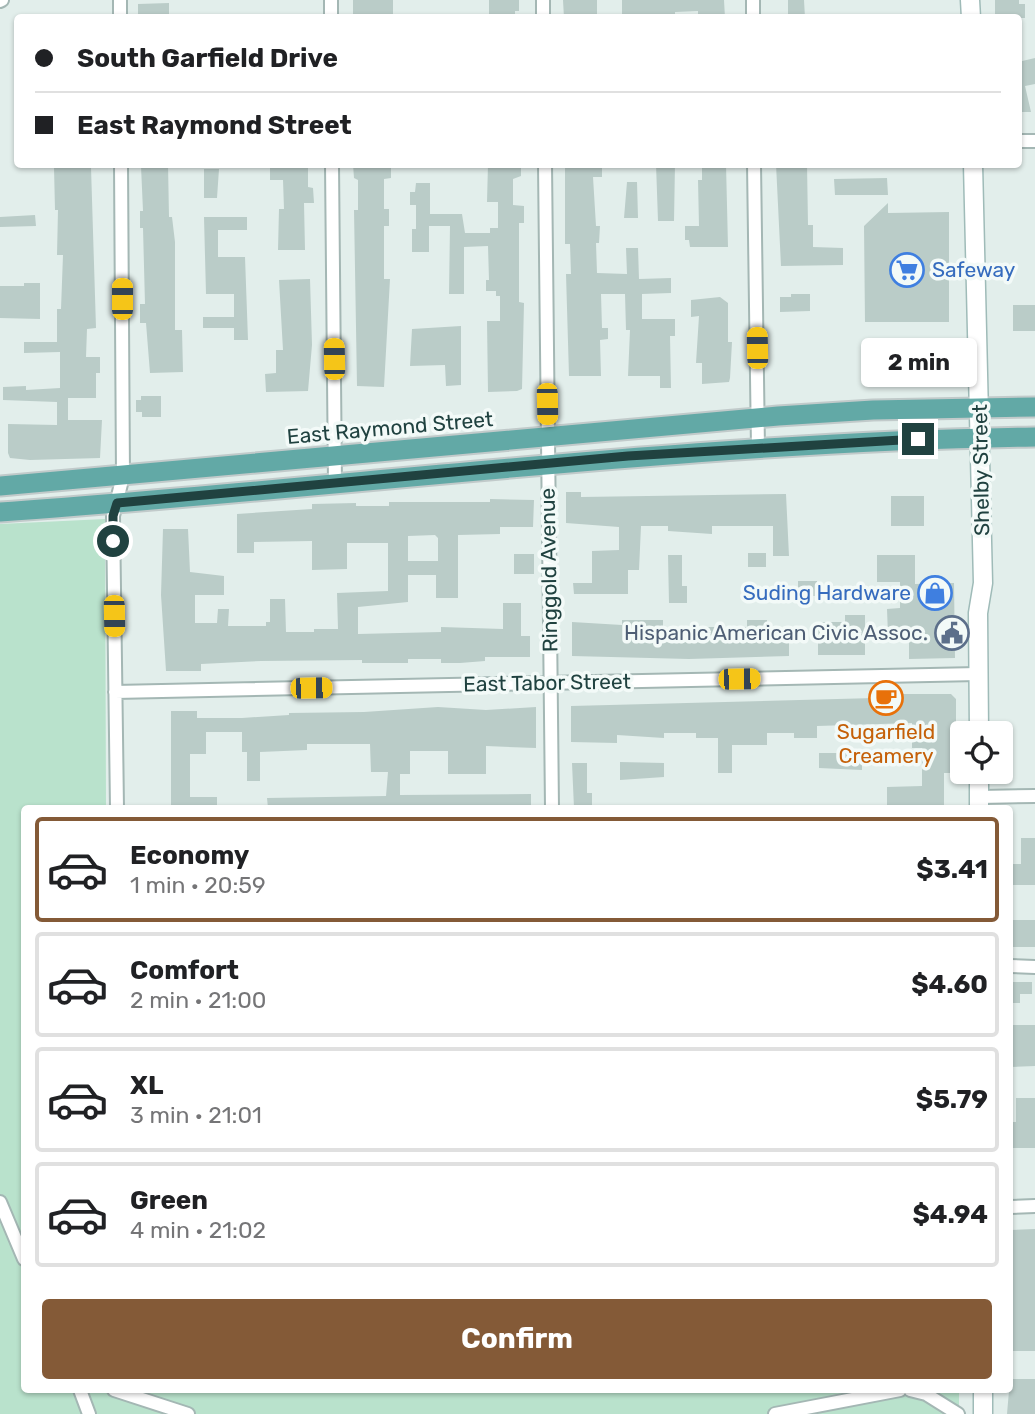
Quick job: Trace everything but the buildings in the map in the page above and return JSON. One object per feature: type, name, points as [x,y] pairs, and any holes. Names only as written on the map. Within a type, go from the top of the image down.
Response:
[{"type":"main road","name":"Shelby Street","points":[[974,168],[983,583],[978,613],[979,721]]},
{"type":"main road","name":"East Raymond Street","points":[[0,486],[757,418],[873,410],[1035,407]]},
{"type":"main road","points":[[0,512],[758,448],[1035,437]]},
{"type":"main road","points":[[979,784],[979,803]]},
{"type":"main road","points":[[983,1393],[983,1414]]},
{"type":"street","points":[[117,805],[113,516],[123,476],[121,168]]},
{"type":"street","points":[[332,168],[335,484]]},
{"type":"street","name":"Ringgold Avenue","points":[[545,168],[552,805]]},
{"type":"street","points":[[754,168],[758,448]]},
{"type":"street","name":"East Tabor Street","points":[[115,692],[978,674]]},
{"type":"street","points":[[979,803],[1035,796]]},
{"type":"street","points":[[1013,966],[1035,967]]},
{"type":"street","points":[[0,1202],[21,1252]]},
{"type":"street","points":[[1013,1207],[1035,1206]]},
{"type":"street","points":[[80,1393],[89,1414]]},
{"type":"street","points":[[123,1393],[188,1414]]},
{"type":"street","points":[[775,1414],[884,1393]]},
{"type":"street","points":[[922,1393],[958,1414]]},
{"type":"green space","points":[[105,519],[106,805],[21,805],[21,1393],[959,1393],[959,1414],[0,1414],[0,524]]},
{"type":"place","name":"Safeway","points":[[907,270]]},
{"type":"place","name":"Suding Hardware","points":[[935,593]]},
{"type":"place","name":"Hispanic American Civic Assoc.","points":[[952,633]]},
{"type":"place","name":"Sugarfield Creamery","points":[[886,698]]},
{"type":"route","points":[[113,541],[113,516],[117,503],[628,456],[918,439]]}]
